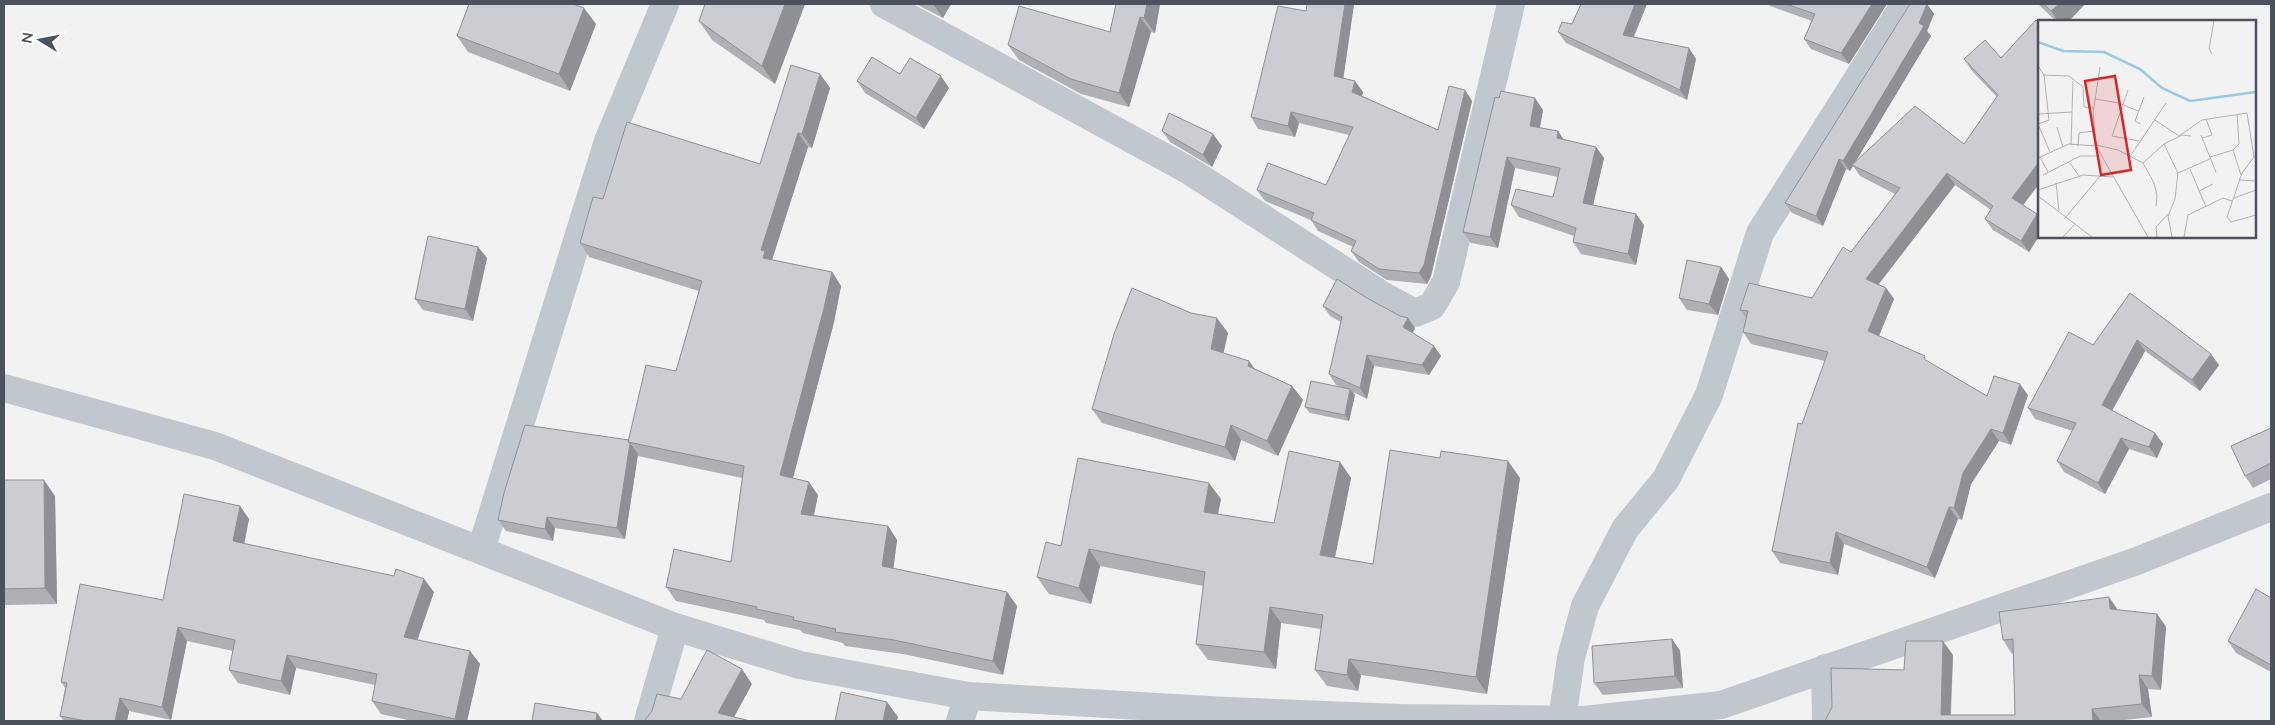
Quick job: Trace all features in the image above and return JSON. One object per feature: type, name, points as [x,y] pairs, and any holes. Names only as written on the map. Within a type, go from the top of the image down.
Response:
[{"type":"street","points":[[481,550],[608,141],[664,4]]},
{"type":"street","points":[[884,4],[1188,170],[1382,295],[1415,313],[1432,306],[1446,282],[1512,4]]},
{"type":"street","points":[[1576,721],[1571,658],[1585,606],[1625,529],[1666,478],[1709,395],[1760,233],[1905,4]]},
{"type":"street","points":[[4,388],[215,446],[674,627],[800,665],[964,709],[1226,716],[1576,721],[1721,705],[2137,561],[2271,507]]},
{"type":"street","points":[[648,721],[674,627]]},
{"type":"street","points":[[1825,668],[1826,721]]},
{"type":"building","points":[[469,4],[573,4],[584,8],[559,74],[457,36]]},
{"type":"building","points":[[705,4],[785,4],[762,66],[699,21]]},
{"type":"building","points":[[1116,4],[1147,4],[1144,18],[1140,17],[1119,93],[1071,79],[1008,45],[1019,6],[1110,32]]},
{"type":"building","points":[[1307,4],[1345,4],[1334,76],[1355,81],[1352,92],[1438,130],[1449,86],[1465,90],[1424,265],[1419,273],[1379,269],[1351,251],[1356,241],[1311,220],[1314,213],[1257,190],[1268,163],[1326,185],[1353,127],[1291,112],[1288,126],[1251,117],[1278,6],[1306,11]]},
{"type":"building","points":[[1581,4],[1635,4],[1623,35],[1689,48],[1680,90],[1558,32],[1562,22],[1572,24]]},
{"type":"building","points":[[1786,4],[1872,4],[1841,53],[1804,39],[1815,14]]},
{"type":"building","points":[[1910,4],[1927,4],[1919,23],[1924,26],[1843,161],[1839,159],[1816,216],[1785,203]]},
{"type":"building","points":[[2044,4],[2059,4],[2051,11]]},
{"type":"building","points":[[2036,20],[2038,22],[2038,163],[2012,198],[2037,214],[2021,241],[1985,219],[1993,206],[1947,173],[1866,279],[1886,288],[1868,331],[1925,356],[1924,359],[1987,396],[1994,376],[2020,384],[2003,433],[1991,429],[1963,473],[1954,508],[1949,507],[1927,567],[1836,532],[1830,563],[1772,551],[1798,423],[1802,424],[1828,352],[1743,332],[1748,311],[1740,310],[1749,283],[1812,298],[1843,247],[1851,252],[1900,188],[1852,165],[1915,106],[1964,144],[1998,95],[1964,59],[1985,40],[2001,58]]},
{"type":"building","points":[[872,57],[900,74],[910,58],[941,76],[916,118],[857,81]]},
{"type":"building","points":[[791,65],[820,74],[802,134],[798,133],[761,250],[765,251],[763,258],[832,272],[780,475],[809,482],[801,514],[888,526],[882,566],[1007,592],[993,661],[894,640],[835,632],[836,629],[793,620],[794,617],[756,609],[757,607],[666,587],[674,549],[731,562],[744,466],[628,442],[646,365],[676,371],[702,281],[580,243],[593,197],[603,199],[627,122],[760,164]]},
{"type":"building","points":[[1501,91],[1535,98],[1530,126],[1558,131],[1557,138],[1596,147],[1583,203],[1636,214],[1628,254],[1573,242],[1576,228],[1511,205],[1516,189],[1553,197],[1560,168],[1507,157],[1490,237],[1463,232],[1495,97],[1499,98]]},
{"type":"building","points":[[1169,113],[1213,134],[1203,155],[1162,131]]},
{"type":"building","points":[[428,236],[478,247],[465,309],[415,299]]},
{"type":"building","points":[[1687,260],[1721,267],[1709,304],[1679,298]]},
{"type":"building","points":[[1337,279],[1367,298],[1400,316],[1408,318],[1403,327],[1434,346],[1422,365],[1367,355],[1360,388],[1329,374],[1342,317],[1323,306]]},
{"type":"building","points":[[1132,288],[1191,313],[1217,318],[1211,349],[1249,361],[1248,366],[1292,386],[1267,441],[1231,425],[1225,447],[1092,409],[1114,334]]},
{"type":"building","points":[[2130,293],[2211,354],[2192,380],[2137,340],[2102,405],[2155,433],[2149,447],[2121,438],[2098,483],[2057,461],[2076,423],[2028,408],[2069,332],[2093,345]]},
{"type":"building","points":[[1311,381],[1350,389],[1345,415],[1305,407]]},
{"type":"building","points":[[525,425],[629,440],[617,528],[547,517],[545,529],[498,520],[504,493]]},
{"type":"building","points":[[2271,428],[2271,463],[2245,476],[2231,446]]},
{"type":"building","points":[[1390,450],[1440,458],[1441,451],[1508,461],[1476,677],[1349,659],[1347,675],[1315,670],[1323,615],[1270,607],[1264,652],[1196,644],[1205,572],[1089,549],[1079,588],[1037,577],[1046,542],[1061,546],[1078,458],[1209,483],[1204,512],[1274,523],[1289,451],[1340,462],[1320,555],[1373,564]]},
{"type":"building","points":[[4,480],[44,480],[45,588],[4,589]]},
{"type":"building","points":[[184,494],[240,506],[233,541],[394,576],[396,569],[424,579],[404,637],[470,651],[455,719],[372,701],[377,674],[287,655],[281,681],[229,670],[235,640],[178,627],[162,707],[120,698],[115,721],[86,721],[60,716],[67,683],[61,682],[80,584],[163,600]]},
{"type":"building","points":[[2256,589],[2271,598],[2271,665],[2228,641]]},
{"type":"building","points":[[2109,597],[2110,609],[2157,614],[2152,676],[2139,675],[2142,704],[2092,709],[2093,721],[1826,721],[1832,707],[1831,668],[1904,670],[1906,641],[1943,641],[1941,715],[2015,715],[2013,639],[2003,640],[1999,612]]},
{"type":"building","points":[[1672,639],[1675,676],[1594,683],[1592,646]]},
{"type":"building","points":[[707,650],[742,669],[718,713],[750,721],[644,721],[652,711],[657,694],[681,699]]},
{"type":"building","points":[[841,692],[887,702],[883,721],[835,721]]},
{"type":"building","points":[[535,703],[597,713],[596,721],[532,721]]}]
